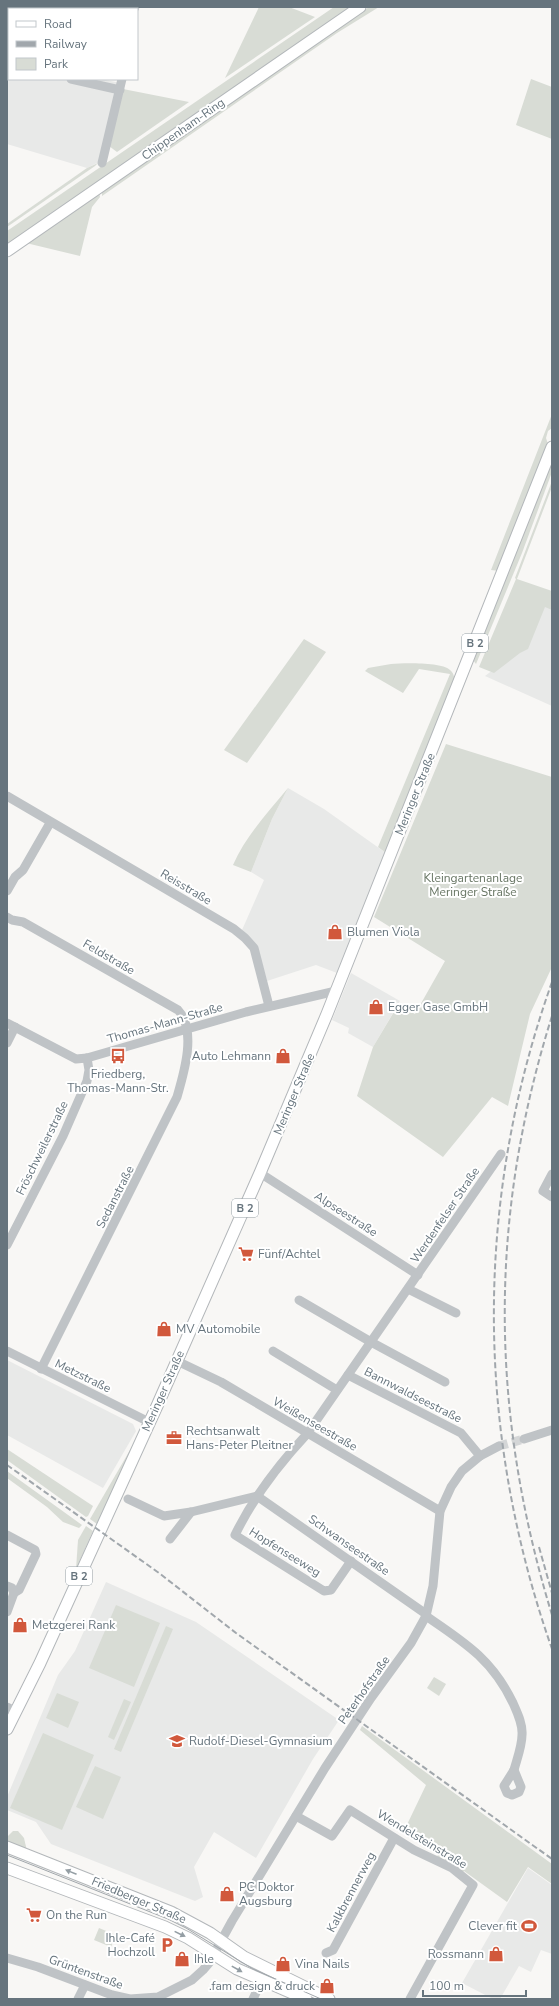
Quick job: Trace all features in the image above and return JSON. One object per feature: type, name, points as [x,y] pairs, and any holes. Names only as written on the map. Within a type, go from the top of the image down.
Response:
[{"type":"main road","name":"Chippenham-Ring","points":[[7,251],[360,7]]},
{"type":"main road","name":"Meringer Straße","points":[[7,1729],[11,1709],[40,1663],[177,1361],[260,1173],[336,991],[552,447]]},
{"type":"main road","name":"Friedberger Straße","points":[[7,1847],[171,1912],[203,1929],[217,1948],[237,1969],[306,1999]]},
{"type":"main road","name":"Friedberger Straße","points":[[7,1868],[165,1927],[188,1938],[244,1957],[329,1999]]},
{"type":"street","points":[[75,80],[120,90]]},
{"type":"street","points":[[102,163],[122,80]]},
{"type":"street","name":"Reisstraße","points":[[7,796],[50,823],[234,929],[254,948],[269,1006]]},
{"type":"street","points":[[7,891],[15,877],[23,870],[50,823]]},
{"type":"street","name":"Feldstraße","points":[[7,917],[12,920],[23,922],[178,1010],[184,1016],[186,1030]]},
{"type":"street","name":"Thomas-Mann-Straße","points":[[11,1025],[76,1059],[87,1058],[269,1006],[336,991]]},
{"type":"street","points":[[7,1043],[11,1025]]},
{"type":"street","name":"Sedanstraße","points":[[41,1369],[177,1097],[187,1062],[186,1030]]},
{"type":"street","name":"Fröschweilerstraße","points":[[7,1245],[63,1136],[87,1081],[89,1070],[87,1058]]},
{"type":"street","name":"Werdenfelser Straße","points":[[257,1496],[307,1434],[501,1154]]},
{"type":"street","name":"Alpseestraße","points":[[260,1173],[418,1275]]},
{"type":"street","points":[[552,1174],[542,1191],[552,1197]]},
{"type":"street","points":[[408,1289],[456,1312]]},
{"type":"street","points":[[299,1300],[371,1342],[445,1382]]},
{"type":"street","name":"Metzstraße","points":[[7,1351],[149,1422]]},
{"type":"street","points":[[273,1351],[337,1390]]},
{"type":"street","name":"Weißenseestraße","points":[[177,1361],[221,1382],[307,1434],[440,1510]]},
{"type":"street","name":"Bannwaldseestraße","points":[[348,1375],[461,1433],[480,1456]]},
{"type":"street","points":[[524,1439],[552,1430]]},
{"type":"street","name":"Peterhofstraße","points":[[217,1948],[296,1816],[371,1698],[411,1643],[426,1615],[433,1586],[440,1510],[451,1487],[462,1471],[480,1456],[499,1446]]},
{"type":"street","points":[[128,1499],[164,1516],[191,1512],[257,1496]]},
{"type":"street","name":"Schwanseestraße","points":[[257,1496],[352,1561],[471,1648],[490,1666],[506,1688],[516,1711],[522,1734],[514,1770]]},
{"type":"street","name":"Hopfenseeweg","points":[[257,1496],[246,1512],[235,1535],[324,1591],[331,1590],[352,1561]]},
{"type":"street","points":[[170,1539],[191,1512]]},
{"type":"street","points":[[7,1535],[35,1550],[36,1554],[19,1590],[14,1594],[7,1612]]},
{"type":"street","points":[[7,1586],[12,1588],[14,1594]]},
{"type":"street","name":"Wendelsteinstraße","points":[[296,1816],[332,1836],[350,1810],[430,1859],[452,1868],[473,1885],[410,1999]]},
{"type":"street","name":"Kalkbrennerweg","points":[[326,1953],[333,1950],[394,1838]]},
{"type":"street","name":"Grüntenstraße","points":[[7,1958],[121,1998],[158,1998],[192,1980],[209,1964],[217,1948]]},
{"type":"street","points":[[253,1999],[262,1980]]},
{"type":"street","points":[[78,1999],[85,1985]]},
{"type":"shaded area","points":[[7,59],[8,80],[106,80],[125,84],[101,161],[87,168],[7,144]]},
{"type":"shaded area","points":[[552,591],[552,706],[485,676],[527,644]]},
{"type":"shaded area","points":[[288,788],[324,809],[386,853],[337,973],[316,965],[267,981],[258,949],[242,930],[264,880],[251,872],[272,819]]},
{"type":"shaded area","points":[[351,973],[400,1001],[373,1047],[348,1033],[349,1028],[332,1020]]},
{"type":"shaded area","points":[[7,1360],[133,1424],[136,1431],[103,1488],[7,1435]]},
{"type":"shaded area","name":"Rudolf-Diesel-Gymnasium","points":[[106,1582],[196,1622],[339,1720],[313,1759],[256,1858],[214,1832],[194,1867],[203,1897],[195,1901],[51,1844],[36,1822],[7,1810],[7,1797],[58,1675],[75,1651]]},
{"type":"shaded area","points":[[528,1868],[552,1885],[552,1954],[541,1950],[531,1972],[519,1966],[500,1999],[493,1999],[462,1983]]},
{"type":"green space","points":[[259,7],[289,7],[315,17],[225,78]]},
{"type":"green space","points":[[334,7],[352,7],[7,244],[7,231]]},
{"type":"green space","points":[[369,7],[379,7],[337,33],[102,196],[102,190]]},
{"type":"green space","points":[[531,79],[552,87],[552,139],[516,125]]},
{"type":"green space","points":[[123,89],[189,102],[117,152],[109,146]]},
{"type":"green space","points":[[98,163],[7,227],[7,224],[87,168]]},
{"type":"green space","points":[[99,191],[100,197],[92,207],[80,256],[26,243]]},
{"type":"green space","points":[[552,414],[552,428],[548,431],[546,438],[548,444],[499,571],[491,570]]},
{"type":"green space","points":[[552,459],[552,472],[522,553],[476,664],[473,660]]},
{"type":"green space","points":[[552,481],[552,487],[517,579],[552,591],[552,610],[545,607],[528,649],[520,653],[494,673],[479,667],[516,579],[515,578]]},
{"type":"green space","points":[[304,639],[326,652],[247,763],[224,750]]},
{"type":"green space","points":[[391,664],[431,664],[445,667],[454,675],[455,681],[386,853],[378,847],[450,674],[419,669],[403,693],[365,671],[368,668]]},
{"type":"green space","name":"Kleingartenanlage Meringer Straße","points":[[446,744],[552,777],[552,967],[530,1014],[508,1106],[492,1097],[443,1157],[357,1096],[373,1047],[398,1005],[415,1014],[445,961],[374,917]]},
{"type":"green space","points":[[288,788],[272,819],[251,872],[233,865],[250,835]]},
{"type":"green space","points":[[137,1438],[97,1524],[90,1519]]},
{"type":"green space","points":[[7,1449],[93,1506],[88,1516],[86,1517],[7,1460]]},
{"type":"green space","points":[[7,1471],[82,1525],[79,1528],[63,1522],[47,1507],[7,1478]]},
{"type":"green space","points":[[86,1526],[93,1531],[76,1569],[78,1540]]},
{"type":"green space","points":[[116,1605],[160,1623],[134,1687],[89,1668]]},
{"type":"green space","points":[[166,1626],[173,1629],[121,1752],[114,1749]]},
{"type":"green space","points":[[434,1677],[446,1684],[439,1696],[427,1688]]},
{"type":"green space","points":[[57,1693],[79,1702],[68,1728],[46,1718]]},
{"type":"green space","points":[[124,1699],[131,1702],[114,1740],[108,1737]]},
{"type":"green space","points":[[362,1726],[552,1864],[552,1884],[528,1867],[507,1902],[464,1871],[462,1873],[436,1856],[440,1855],[403,1833],[426,1785],[360,1730]]},
{"type":"green space","points":[[43,1733],[94,1755],[62,1830],[10,1808]]},
{"type":"green space","points":[[95,1766],[121,1777],[103,1819],[76,1807]]},
{"type":"green space","points":[[13,1831],[18,1831],[24,1838],[27,1851],[7,1843],[7,1837]]},
{"type":"green space","points":[[99,1928],[116,1935],[111,1947],[94,1940]]},
{"type":"tunnel","points":[[499,1446],[524,1439]]},
{"type":"tram line","points":[[7,1855],[168,1919],[186,1928],[253,1969],[321,1999]]},
{"type":"railway","points":[[552,982],[526,1065],[508,1148],[497,1232],[494,1316],[498,1399],[509,1483],[527,1566],[552,1649]]},
{"type":"railway","points":[[552,1016],[531,1092],[516,1167],[508,1241],[505,1316],[508,1390],[517,1464],[532,1539],[552,1615]]},
{"type":"railway","points":[[7,1465],[159,1573],[236,1633],[552,1859]]},
{"type":"railway","points":[[539,1547],[552,1593]]},
{"type":"place","name":"Blumen Viola","points":[[335,932]]},
{"type":"place","name":"Egger Gase GmbH","points":[[376,1007]]},
{"type":"place","name":"Friedberg, Thomas-Mann-Str.","points":[[118,1056]]},
{"type":"place","name":"Auto Lehmann","points":[[283,1056]]},
{"type":"place","name":"Fünf/Achtel","points":[[246,1254]]},
{"type":"place","name":"MV Automobile","points":[[164,1329]]},
{"type":"place","name":"Rechtsanwalt Hans-Peter Pleitner","points":[[174,1438]]},
{"type":"place","name":"Metzgerei Rank","points":[[20,1625]]},
{"type":"place","name":"Rudolf-Diesel-Gymnasium","points":[[177,1741]]},
{"type":"place","name":"PC Doktor Augsburg","points":[[227,1894]]},
{"type":"place","name":"On the Run","points":[[34,1915]]},
{"type":"place","name":"Clever fit","points":[[529,1926]]},
{"type":"place","name":"Ihle-Café Hochzoll","points":[[167,1945]]},
{"type":"place","name":"Rossmann","points":[[496,1954]]},
{"type":"place","name":"Ihle","points":[[182,1959]]},
{"type":"place","name":"Vina Nails","points":[[283,1964]]},
{"type":"place","name":".fam design & druck","points":[[327,1986]]}]
